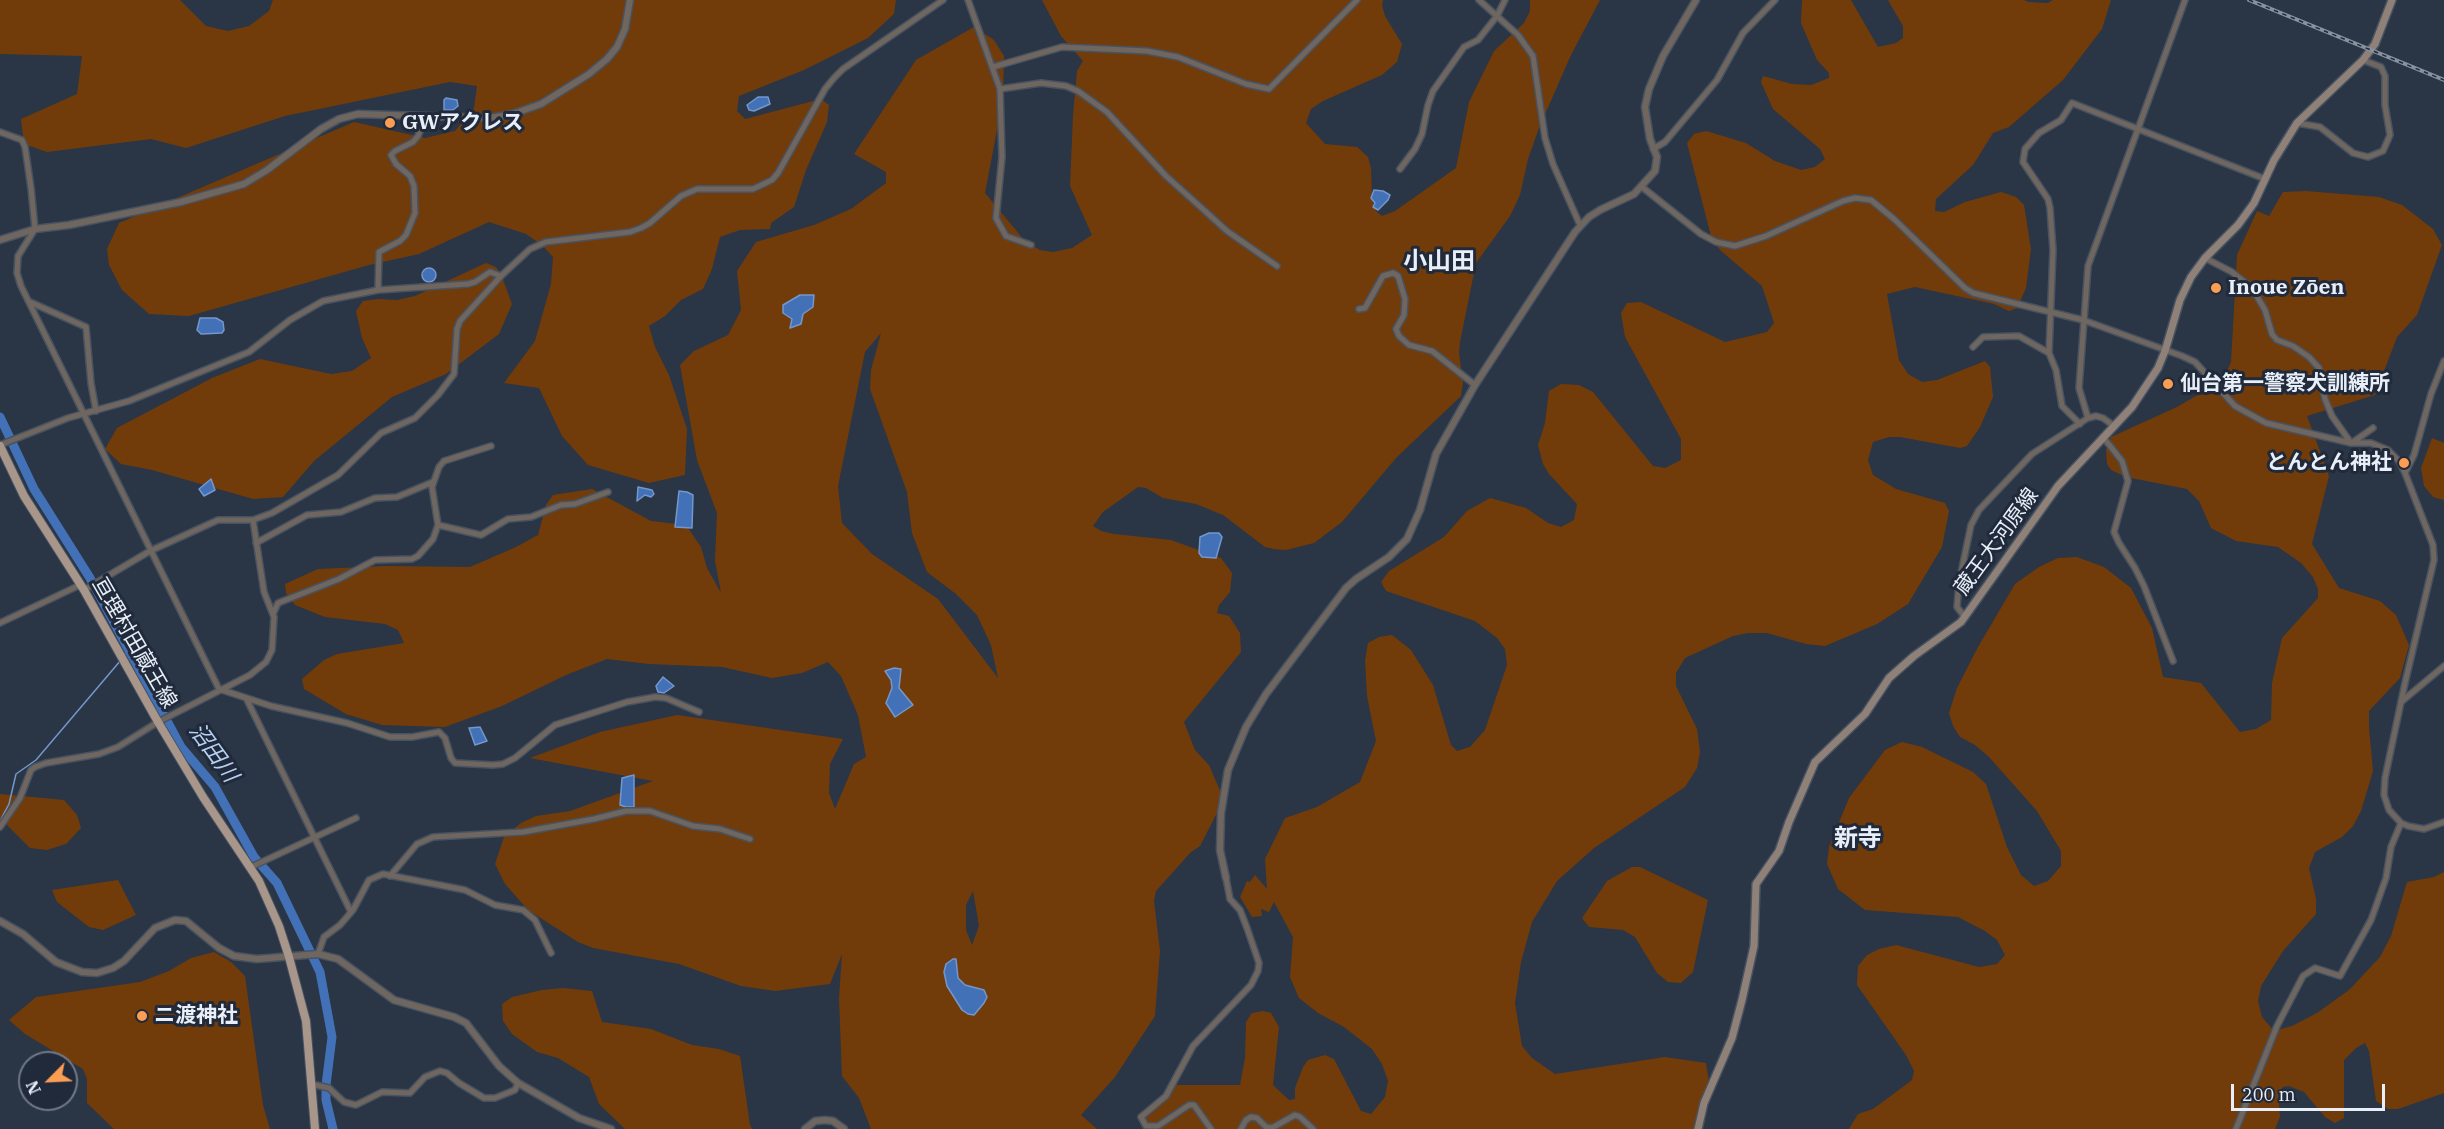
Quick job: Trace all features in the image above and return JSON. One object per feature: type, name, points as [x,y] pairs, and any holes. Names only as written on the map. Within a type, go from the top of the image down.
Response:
[{"type":"main road","name":"蔵王大河原線","points":[[1698,1129],[1704,1103],[1732,1038],[1742,1000],[1754,945],[1756,884],[1779,851],[1815,762],[1865,714],[1890,678],[1914,656],[1954,628],[2065,478],[2147,387],[2165,351],[2183,292],[2205,258],[2238,225],[2254,203],[2281,146],[2297,123],[2363,60],[2375,44],[2392,0]]},
{"type":"main road","name":"亘理村田蔵王線","points":[[0,445],[24,495],[82,587],[158,722],[203,797],[251,867],[279,926],[306,1021],[315,1129]]},
{"type":"street","points":[[0,240],[35,229],[69,225],[155,208],[244,184],[267,170],[321,129],[339,119],[358,114],[490,118],[513,114],[541,104],[589,74],[607,59],[617,47],[625,29],[630,0]]},
{"type":"street","points":[[0,623],[82,587],[150,551],[218,520],[253,520],[272,513],[338,475],[381,433],[415,418],[438,395],[454,374],[459,321],[530,249],[546,242],[630,232],[650,224],[681,196],[697,189],[744,190],[762,187],[778,173],[825,89],[834,78],[843,69],[943,0]]},
{"type":"street","points":[[968,0],[1000,89],[1002,157],[996,218],[1006,236],[1031,245]]},
{"type":"street","points":[[993,67],[1062,47],[1147,51],[1179,57],[1246,84],[1269,89],[1357,0]]},
{"type":"street","points":[[1479,0],[1518,35],[1533,56],[1545,138],[1553,164],[1580,225]]},
{"type":"street","points":[[1400,169],[1415,149],[1422,134],[1433,91],[1464,47],[1478,40],[1497,16],[1505,0]]},
{"type":"street","points":[[1211,1129],[1194,1105],[1158,1126],[1146,1126],[1141,1117],[1166,1096],[1193,1047],[1251,985],[1258,971],[1258,963],[1248,928],[1240,910],[1230,899],[1220,850],[1221,813],[1228,770],[1246,727],[1266,694],[1346,588],[1362,574],[1389,557],[1407,539],[1420,510],[1436,454],[1475,385],[1580,225],[1600,210],[1629,197],[1642,187],[1657,165],[1646,124],[1645,107],[1649,89],[1663,56],[1696,0]]},
{"type":"street","points":[[1653,149],[1665,142],[1717,80],[1743,33],[1775,0]]},
{"type":"street","points":[[2114,426],[2092,417],[2079,388],[2088,266],[2185,0]]},
{"type":"street","points":[[2297,123],[2320,127],[2353,153],[2368,157],[2383,151],[2390,135],[2385,105],[2385,76],[2381,67],[2363,60]]},
{"type":"street","points":[[1000,89],[1041,82],[1066,86],[1078,91],[1107,112],[1166,176],[1204,212],[1277,266]]},
{"type":"street","points":[[2080,424],[2062,406],[2056,370],[2049,353],[2054,250],[2050,208],[2048,199],[2024,162],[2025,149],[2039,133],[2061,120],[2072,103],[2265,179]]},
{"type":"street","points":[[378,290],[379,252],[400,241],[406,235],[415,213],[414,186],[410,176],[396,164],[392,155],[395,151],[413,142],[423,124],[432,117]]},
{"type":"street","points":[[0,132],[18,138],[25,147],[35,229],[18,256],[21,286],[219,689],[247,700],[347,723],[390,737],[440,732],[445,738],[455,763],[493,765],[503,764],[515,758],[555,725],[627,702],[655,697],[666,698],[699,712]]},
{"type":"street","points":[[1642,187],[1701,234],[1716,242],[1735,246],[1766,236],[1843,201],[1855,198],[1871,200],[1973,293],[2083,320],[2195,362],[2235,406],[2252,417],[2280,428],[2351,443],[2371,443],[2388,450],[2405,473],[2433,545],[2434,560],[2401,702],[2385,778],[2384,795],[2389,810],[2401,823],[2424,829],[2444,822]]},
{"type":"street","points":[[2205,258],[2232,272],[2252,288],[2265,310],[2272,334],[2277,340],[2293,346],[2309,357],[2319,368],[2325,399],[2332,416],[2351,443]]},
{"type":"street","points":[[0,445],[83,414],[129,401],[249,352],[290,320],[324,301],[378,290],[468,284],[490,273],[501,276]]},
{"type":"street","points":[[1359,309],[1365,308],[1383,276],[1393,273],[1398,276],[1406,307],[1396,329],[1399,336],[1408,345],[1432,351],[1475,385]]},
{"type":"street","points":[[28,301],[86,327],[88,363],[96,411]]},
{"type":"street","points":[[1973,347],[1983,337],[2019,336],[2049,353]]},
{"type":"street","points":[[2405,473],[2414,455],[2431,394],[2444,361]]},
{"type":"street","points":[[1964,616],[1957,607],[1959,583],[1963,555],[1975,516],[2032,454],[2092,417]]},
{"type":"street","points":[[2351,443],[2373,428]]},
{"type":"street","points":[[2103,437],[2122,461],[2128,481],[2114,532],[2118,543],[2144,586],[2173,661]]},
{"type":"street","points":[[273,614],[278,603],[339,579],[375,560],[412,559],[418,556],[433,539],[438,525],[433,482],[444,461],[491,446]]},
{"type":"street","points":[[256,543],[307,515],[341,512],[375,498],[397,497],[433,482]]},
{"type":"street","points":[[438,525],[481,535],[508,519],[531,518],[561,505],[575,504],[608,492]]},
{"type":"street","points":[[0,827],[20,798],[31,770],[35,767],[118,747],[158,722],[250,675],[266,662],[272,650],[273,614],[264,592],[253,520]]},
{"type":"street","points":[[2401,702],[2444,666]]},
{"type":"street","points":[[247,700],[351,912]]},
{"type":"street","points":[[390,876],[417,844],[433,837],[523,832],[626,811],[650,811],[693,826],[720,829],[750,838]]},
{"type":"street","points":[[251,867],[356,818]]},
{"type":"street","points":[[2236,1129],[2286,1006],[2303,976],[2315,968],[2340,976],[2371,920],[2386,878],[2391,847],[2401,823]]},
{"type":"street","points":[[318,954],[324,937],[340,925],[351,912],[369,880],[383,874],[465,890],[495,905],[523,910],[535,920],[551,953]]},
{"type":"street","points":[[0,921],[23,934],[56,962],[82,972],[97,973],[113,968],[124,961],[155,928],[175,920],[186,921],[219,948],[234,956],[257,959],[318,954],[338,959],[394,1000],[454,1017],[466,1023],[499,1066],[518,1083],[579,1118],[611,1129]]},
{"type":"street","points":[[311,1084],[329,1088],[344,1102],[356,1105],[382,1092],[410,1092],[425,1077],[440,1071],[447,1072],[459,1083],[483,1098],[495,1098],[515,1090],[518,1083]]},
{"type":"street","points":[[1241,1129],[1246,1120],[1251,1117],[1257,1118],[1266,1127],[1272,1128],[1295,1115],[1313,1129]]},
{"type":"street","points":[[805,1129],[815,1121],[825,1120],[833,1121],[844,1129]]},
{"type":"shaded area","points":[[0,0],[180,0],[206,26],[228,31],[249,26],[269,11],[273,0],[896,0],[894,14],[868,38],[804,70],[739,96],[737,111],[745,119],[821,99],[829,105],[827,122],[806,170],[794,207],[771,223],[770,229],[740,230],[720,237],[712,269],[703,289],[681,300],[665,316],[649,326],[655,347],[669,375],[687,429],[685,475],[649,483],[588,465],[562,436],[539,388],[504,383],[535,341],[551,284],[553,257],[542,245],[526,234],[489,222],[419,254],[369,265],[189,316],[149,314],[122,290],[109,265],[107,249],[119,223],[354,122],[425,138],[455,131],[474,108],[477,86],[450,82],[285,116],[186,148],[151,139],[47,152],[24,144],[21,119],[77,94],[82,56],[0,54]]},
{"type":"shaded area","points":[[1042,0],[1383,0],[1385,16],[1402,44],[1397,62],[1382,75],[1323,101],[1311,109],[1306,123],[1325,144],[1357,147],[1368,157],[1371,168],[1372,199],[1376,211],[1382,216],[1395,211],[1456,168],[1469,102],[1494,51],[1524,23],[1530,11],[1530,0],[1600,0],[1571,55],[1539,128],[1528,159],[1520,195],[1510,216],[1476,263],[1460,342],[1459,353],[1463,382],[1461,396],[1396,458],[1342,522],[1314,543],[1286,550],[1274,549],[1265,547],[1223,515],[1196,504],[1163,498],[1146,488],[1138,487],[1103,512],[1093,526],[1101,531],[1114,534],[1171,540],[1221,558],[1232,573],[1230,592],[1219,605],[1217,613],[1229,616],[1240,633],[1241,652],[1184,722],[1195,750],[1209,765],[1221,793],[1218,811],[1200,846],[1191,852],[1156,891],[1154,901],[1160,951],[1155,1016],[1115,1077],[1081,1115],[1097,1129],[871,1129],[859,1098],[842,1076],[839,998],[842,954],[830,984],[775,991],[741,986],[679,964],[593,948],[578,942],[528,910],[505,884],[495,864],[504,837],[521,823],[536,816],[570,811],[653,781],[530,758],[600,732],[677,715],[843,739],[830,764],[829,793],[835,809],[854,764],[866,757],[858,715],[841,676],[828,662],[802,673],[772,678],[722,667],[649,664],[607,659],[566,675],[502,706],[445,727],[382,725],[346,714],[304,689],[302,679],[324,660],[337,654],[404,643],[398,630],[385,624],[325,617],[295,605],[286,593],[285,584],[318,569],[386,566],[470,567],[538,535],[546,505],[553,495],[592,489],[651,521],[686,525],[701,547],[707,568],[721,593],[715,561],[717,513],[697,460],[680,365],[694,351],[728,335],[741,310],[737,271],[756,242],[814,225],[851,209],[886,183],[886,172],[854,154],[916,60],[974,27],[994,40],[1004,56],[1003,98],[985,193],[1025,241],[1040,250],[1053,252],[1072,248],[1092,235],[1070,186],[1077,71],[1083,61],[1061,36]],"holes":[[[881,333],[871,370],[870,389],[907,492],[912,533],[927,572],[956,594],[977,615],[991,645],[998,678],[938,599],[872,554],[842,523],[838,486],[865,352]],[[973,891],[979,926],[972,945],[966,930],[966,905]]]},
{"type":"shaded area","points":[[1802,0],[1851,0],[1878,47],[1896,43],[1903,38],[1903,26],[1888,0],[2024,0],[2048,3],[2053,0],[2111,0],[2102,29],[2063,80],[2009,127],[1993,133],[1973,165],[1936,199],[1935,211],[1944,212],[1965,202],[2001,192],[2016,197],[2024,205],[2031,249],[2026,288],[2017,308],[2009,311],[1994,304],[1915,287],[1887,294],[1899,360],[1908,374],[1922,382],[1937,380],[1985,361],[1990,367],[1993,397],[1980,427],[1967,446],[1960,448],[1900,437],[1889,437],[1873,442],[1868,460],[1873,475],[1896,489],[1945,503],[1949,511],[1942,547],[1908,604],[1877,624],[1825,646],[1806,644],[1767,633],[1748,633],[1733,636],[1685,658],[1676,673],[1676,686],[1697,729],[1700,752],[1697,768],[1685,787],[1594,848],[1557,881],[1532,922],[1521,962],[1515,1003],[1522,1046],[1532,1058],[1555,1074],[1665,1057],[1706,1063],[1711,1095],[1698,1122],[1693,1129],[1143,1129],[1141,1126],[1146,1114],[1170,1085],[1240,1085],[1245,1058],[1246,1022],[1252,1013],[1263,1011],[1271,1013],[1279,1027],[1273,1085],[1289,1100],[1295,1099],[1295,1088],[1308,1060],[1325,1055],[1334,1059],[1361,1111],[1371,1114],[1385,1097],[1388,1081],[1382,1064],[1372,1049],[1344,1027],[1318,1013],[1299,998],[1290,977],[1293,937],[1274,902],[1269,912],[1261,909],[1262,916],[1252,917],[1240,897],[1247,881],[1250,882],[1255,875],[1267,889],[1265,859],[1285,818],[1317,807],[1360,782],[1376,741],[1367,696],[1365,660],[1368,643],[1379,637],[1392,635],[1411,650],[1433,685],[1451,745],[1457,751],[1470,747],[1485,730],[1507,665],[1505,649],[1497,638],[1475,621],[1386,591],[1381,582],[1389,571],[1444,537],[1467,511],[1490,498],[1526,508],[1548,523],[1561,527],[1574,520],[1577,504],[1549,474],[1543,464],[1538,445],[1545,423],[1549,391],[1561,384],[1579,385],[1593,392],[1653,466],[1665,468],[1681,460],[1681,439],[1625,337],[1621,313],[1627,303],[1641,302],[1725,342],[1767,332],[1774,323],[1762,286],[1720,250],[1712,240],[1687,143],[1694,134],[1706,131],[1746,143],[1775,161],[1801,170],[1815,167],[1825,159],[1820,149],[1773,109],[1761,82],[1763,76],[1792,84],[1811,85],[1829,78],[1829,73],[1817,60],[1801,23]]},
{"type":"shaded area","points":[[2306,191],[2379,197],[2402,205],[2433,229],[2442,245],[2417,315],[2397,337],[2375,395],[2307,416],[2329,476],[2312,544],[2339,588],[2380,601],[2396,615],[2409,645],[2400,678],[2369,711],[2373,771],[2361,811],[2353,826],[2342,837],[2315,852],[2309,868],[2316,899],[2316,914],[2283,951],[2261,986],[2258,1001],[2262,1017],[2274,1031],[2292,1026],[2317,1013],[2349,990],[2380,957],[2391,936],[2407,882],[2434,877],[2444,872],[2444,1093],[2398,1109],[2388,1109],[2376,1101],[2369,1051],[2365,1043],[2344,1060],[2344,1118],[2335,1123],[2325,1117],[2304,1092],[2289,1086],[2283,1087],[2278,1093],[2280,1117],[2275,1129],[1849,1129],[1858,1114],[1873,1109],[1912,1080],[1914,1071],[1906,1055],[1857,985],[1858,966],[1867,955],[1896,945],[1979,967],[1997,964],[2005,955],[1997,940],[1958,917],[1865,910],[1838,889],[1827,864],[1829,847],[1849,798],[1885,750],[1902,742],[1922,747],[1973,772],[1986,784],[2007,847],[2021,875],[2034,886],[2048,881],[2061,866],[2061,851],[2037,811],[1989,757],[1975,745],[1960,737],[1949,713],[1957,688],[2015,584],[2039,567],[2058,558],[2077,557],[2104,567],[2131,588],[2152,628],[2163,677],[2201,683],[2240,732],[2256,729],[2271,720],[2272,683],[2282,638],[2318,598],[2318,589],[2313,577],[2301,563],[2278,547],[2236,541],[2211,528],[2199,501],[2187,489],[2126,477],[2111,470],[2107,464],[2106,450],[2111,437],[2177,407],[2201,393],[2226,373],[2231,362],[2237,255],[2257,211],[2269,216],[2283,192]]},
{"type":"shaded area","points":[[486,263],[496,267],[512,304],[499,334],[446,374],[392,397],[314,461],[283,497],[253,499],[152,470],[121,464],[105,449],[117,428],[212,378],[260,359],[331,374],[352,371],[371,358],[362,338],[356,311],[363,301],[397,300],[415,296]]},
{"type":"shaded area","points":[[2432,438],[2444,443],[2444,500],[2433,497],[2424,486],[2421,468]]},
{"type":"shaded area","points":[[0,794],[64,800],[77,815],[81,828],[66,844],[47,850],[30,848],[0,818]]},
{"type":"shaded area","points":[[1632,867],[1640,867],[1708,900],[1693,972],[1681,983],[1668,982],[1657,973],[1635,937],[1623,930],[1589,927],[1582,918],[1607,881]]},
{"type":"shaded area","points":[[118,880],[136,915],[103,930],[89,927],[57,902],[52,890]]},
{"type":"shaded area","points":[[214,952],[231,962],[245,976],[263,1105],[270,1129],[114,1129],[87,1103],[87,1079],[83,1069],[78,1066],[78,1051],[53,1051],[25,1034],[9,1020],[36,997],[140,982],[169,971],[191,958]]},
{"type":"shaded area","points":[[563,988],[592,991],[602,1022],[651,1029],[692,1045],[719,1049],[740,1056],[752,1129],[625,1129],[599,1104],[589,1077],[558,1058],[537,1052],[512,1034],[503,1021],[502,1004],[512,997]]},
{"type":"water","points":[[758,97],[768,97],[770,104],[754,111],[749,110],[747,105]]},
{"type":"water","points":[[446,98],[457,100],[458,106],[453,110],[444,110]]},
{"type":"water","points":[[1374,190],[1390,195],[1378,210],[1373,207],[1375,203],[1371,198]]},
{"type":"water","points":[[429,268],[434,270],[436,275],[434,280],[429,282],[424,280],[422,275],[424,270]]},
{"type":"water","points":[[800,295],[814,295],[813,307],[803,314],[801,324],[790,328],[792,319],[783,313],[783,305]]},
{"type":"water","points":[[200,318],[216,318],[223,322],[224,330],[222,333],[201,334],[197,330]]},
{"type":"water","points":[[211,479],[215,490],[204,496],[199,489]]},
{"type":"water","points":[[638,487],[652,490],[654,494],[651,497],[645,495],[637,501]]},
{"type":"water","points":[[679,491],[693,495],[692,528],[675,527]]},
{"type":"water","points":[[1209,533],[1219,533],[1222,537],[1216,558],[1202,557],[1199,553],[1200,537]]},
{"type":"water","points":[[894,668],[901,669],[899,688],[913,705],[895,717],[886,703],[892,688],[891,680],[885,671]]},
{"type":"water","points":[[663,677],[674,686],[664,693],[658,692],[656,686]]},
{"type":"water","points":[[480,727],[487,741],[475,745],[469,728]]},
{"type":"water","points":[[634,775],[634,807],[620,805],[622,778]]},
{"type":"water","points":[[956,959],[958,978],[965,985],[984,990],[987,997],[974,1015],[962,1010],[947,986],[944,972],[946,964]]},
{"type":"waterway","name":"沼田川","points":[[0,417],[34,489],[90,578],[181,747],[215,787],[254,857],[277,883],[320,972],[332,1037],[326,1100],[333,1129]]},
{"type":"waterway","name":"沼田川","points":[[124,656],[129,651]]},
{"type":"waterway","points":[[0,821],[9,804],[16,774],[36,760],[121,660]]},
{"type":"railway","points":[[2249,0],[2444,80]]},
{"type":"place","name":"GWアクレス","points":[[390,123]]},
{"type":"place","name":"Inoue Zōen","points":[[2216,288]]},
{"type":"place","name":"仙台第一警察犬訓練所","points":[[2168,384]]},
{"type":"place","name":"とんとん神社","points":[[2404,463]]},
{"type":"place","name":"ニ渡神社","points":[[142,1016]]},
{"type":"district","name":"小山田","points":[[1439,262]]},
{"type":"district","name":"新寺","points":[[1858,839]]}]
